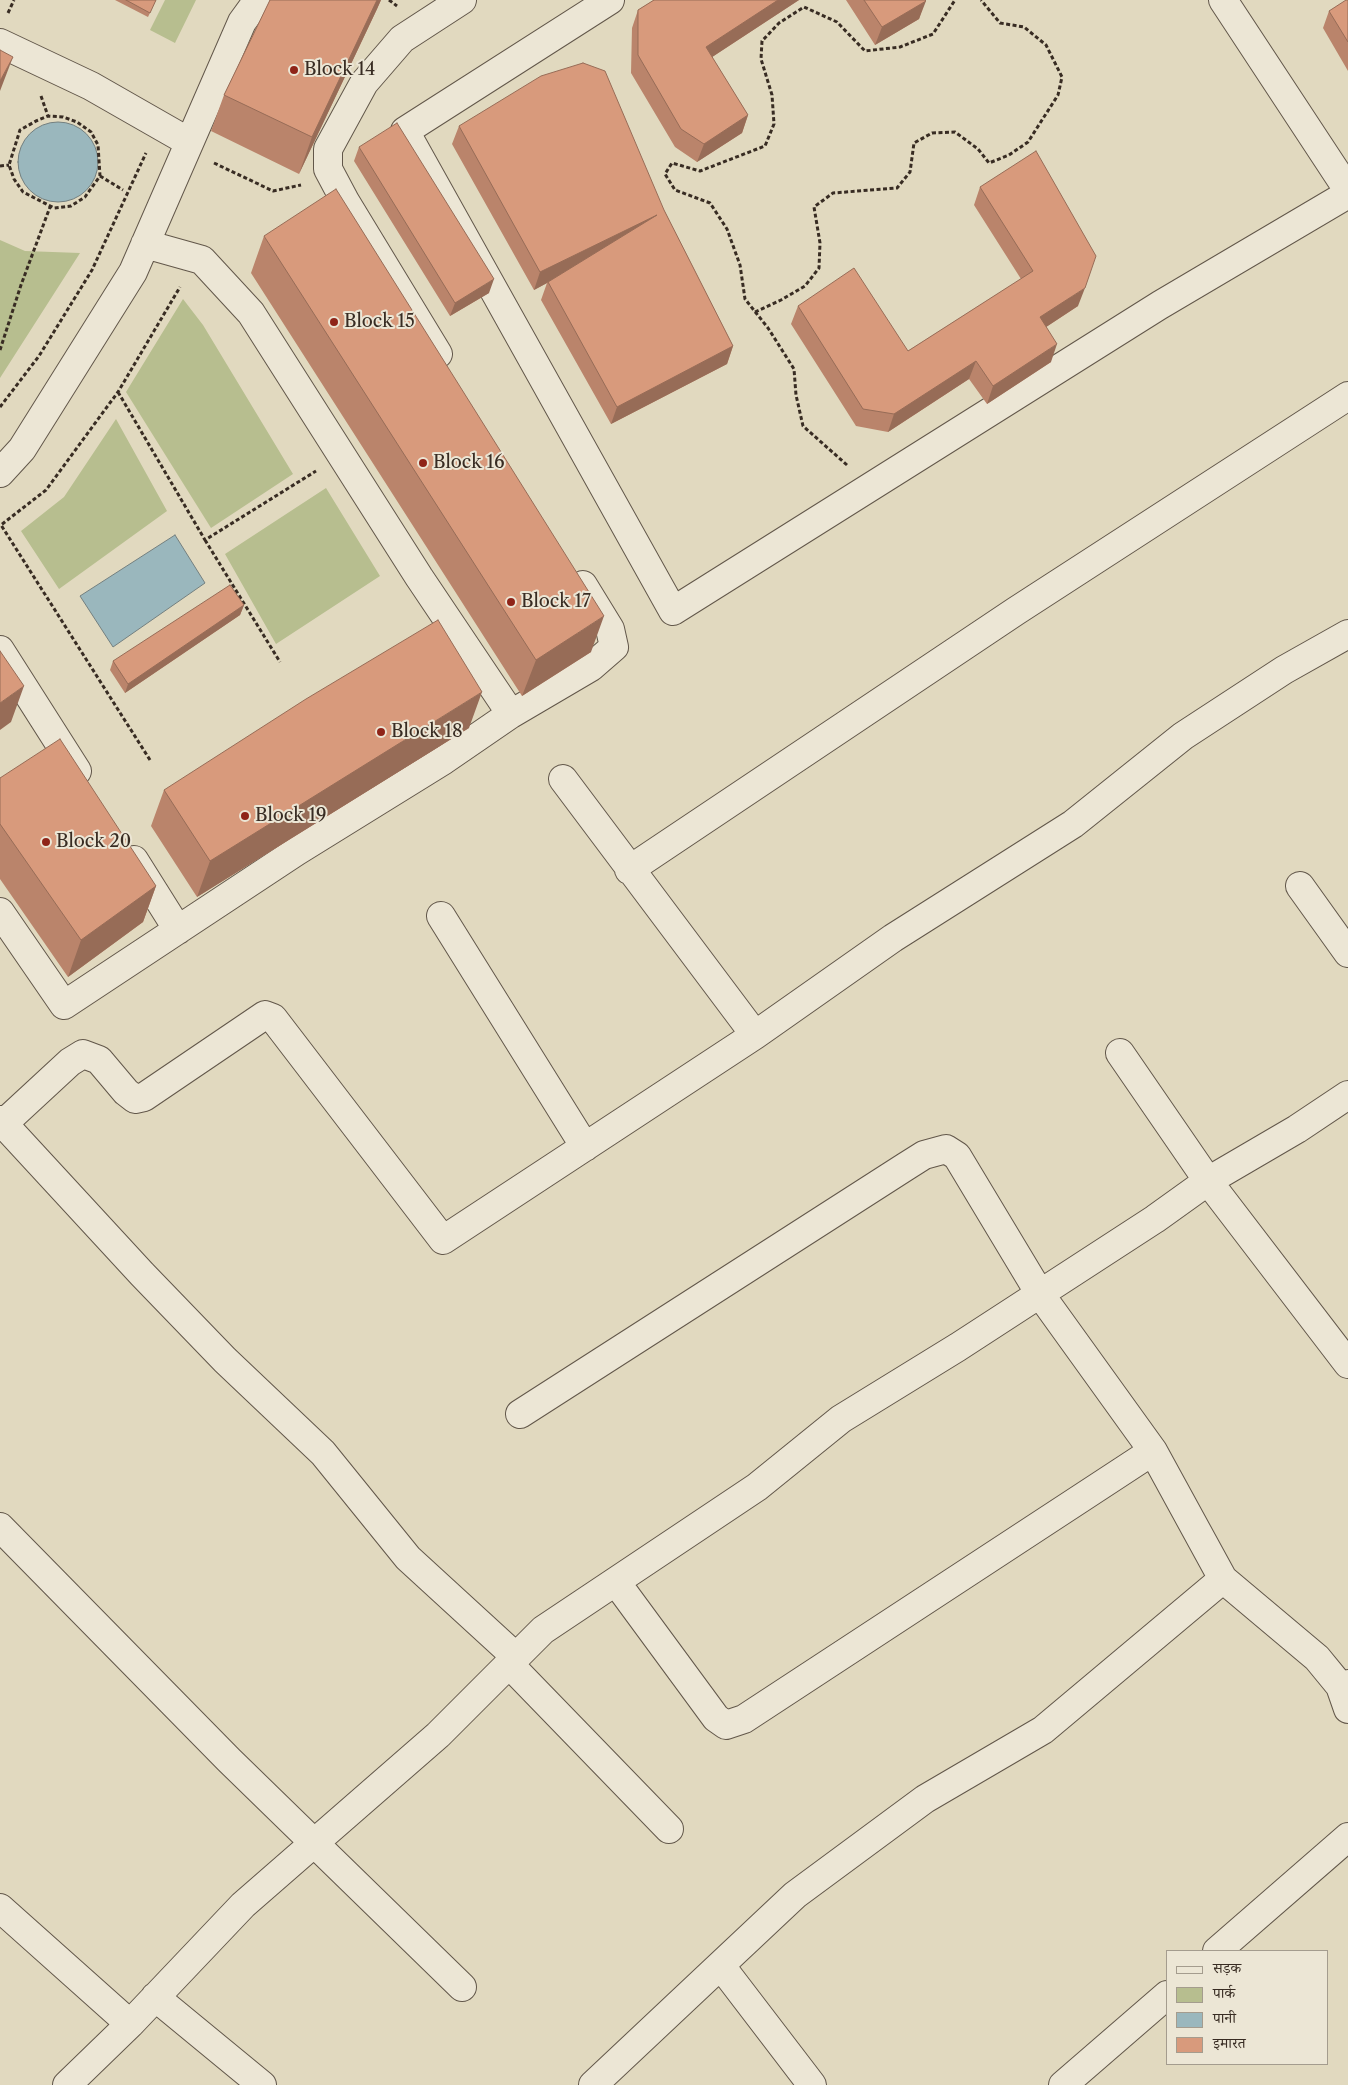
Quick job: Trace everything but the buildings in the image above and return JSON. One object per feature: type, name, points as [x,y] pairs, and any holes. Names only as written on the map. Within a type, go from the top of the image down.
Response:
[{"type":"street","points":[[0,473],[22,449],[133,272],[242,22],[258,0]]},
{"type":"street","points":[[454,378],[345,201],[328,169],[328,149],[364,84],[402,39],[462,0]]},
{"type":"street","points":[[610,0],[405,131],[673,611],[1160,305],[1348,194]]},
{"type":"street","points":[[1223,0],[1348,190]]},
{"type":"street","points":[[3,31],[38,61],[91,86],[159,125],[188,146]]},
{"type":"street","points":[[146,244],[202,260],[251,313],[419,577],[511,714]]},
{"type":"street","points":[[629,870],[1016,611],[1348,396]]},
{"type":"street","points":[[0,912],[64,1005],[297,851],[444,760],[511,714],[590,667],[614,647],[610,629],[568,562]]},
{"type":"street","points":[[668,1830],[512,1660],[408,1558],[323,1454],[225,1360],[142,1274],[2,1122],[70,1062],[83,1054],[99,1060],[126,1092],[135,1099],[144,1096],[265,1016],[273,1018],[443,1240],[754,1035],[893,938],[1073,824],[1183,736],[1284,670],[1348,634]]},
{"type":"street","points":[[0,650],[89,790]]},
{"type":"street","points":[[564,779],[629,870],[754,1035]]},
{"type":"street","points":[[120,839],[178,930]]},
{"type":"street","points":[[1300,886],[1348,953]]},
{"type":"street","points":[[442,916],[585,1146]]},
{"type":"street","points":[[1120,1053],[1208,1181],[1348,1364]]},
{"type":"street","points":[[67,2085],[130,2024],[243,1905],[438,1735],[543,1630],[757,1487],[841,1419],[1040,1294],[1208,1181],[1297,1129],[1348,1094]]},
{"type":"street","points":[[520,1414],[904,1167],[924,1155],[946,1149],[957,1156],[1040,1294],[1153,1451],[1223,1579],[1317,1658],[1345,1693]]},
{"type":"street","points":[[616,1582],[716,1718],[726,1725],[744,1719],[1153,1451]]},
{"type":"street","points":[[0,1527],[229,1760],[462,1987]]},
{"type":"street","points":[[593,2085],[795,1895],[925,1799],[1043,1730],[1223,1579]]},
{"type":"street","points":[[1218,1950],[1348,1837]]},
{"type":"street","points":[[0,1908],[130,2024]]},
{"type":"street","points":[[721,1966],[812,2085]]},
{"type":"street","points":[[1063,2085],[1166,1996]]},
{"type":"street","points":[[156,1997],[262,2085]]},
{"type":"path","points":[[3,31],[14,0]]},
{"type":"path","points":[[872,487],[803,426],[796,395],[794,368],[745,298],[740,265],[727,229],[710,203],[675,190],[665,174],[672,163],[700,170],[765,146],[774,124],[772,95],[761,59],[762,41],[780,23],[804,7],[837,22],[865,51],[900,47],[933,34],[955,0]]},
{"type":"path","points":[[755,312],[805,286],[819,268],[820,243],[814,207],[832,194],[897,188],[910,172],[914,143],[932,132],[955,132],[978,148],[989,163],[1009,154],[1028,142],[1058,95],[1062,77],[1046,45],[1024,27],[1000,23],[981,0]]},
{"type":"path","points":[[38,61],[42,101],[48,116]]},
{"type":"path","points":[[48,116],[62,117],[77,122],[91,132],[98,145],[100,176],[85,197],[72,206],[50,207],[23,192],[14,180],[9,165],[20,130],[36,120],[48,116]]},
{"type":"path","points":[[0,407],[39,356],[92,270],[159,125]]},
{"type":"path","points":[[188,146],[273,191],[307,184],[328,169]]},
{"type":"path","points":[[0,166],[9,165]]},
{"type":"path","points":[[100,176],[123,190]]},
{"type":"path","points":[[0,350],[21,285],[50,207]]},
{"type":"path","points":[[150,760],[1,525],[46,490],[118,392],[198,259]]},
{"type":"path","points":[[118,392],[205,540],[280,662]]},
{"type":"path","points":[[205,540],[319,469]]},
{"type":"green space","points":[[165,0],[196,0],[175,43],[150,30]]},
{"type":"green space","points":[[0,240],[25,251],[80,253],[0,378]]},
{"type":"green space","points":[[183,299],[203,325],[293,474],[211,528],[126,392]]},
{"type":"green space","points":[[116,419],[167,511],[59,589],[21,531],[64,497]]},
{"type":"green space","points":[[326,488],[380,576],[276,644],[225,554]]},
{"type":"water","points":[[58,122],[73,125],[86,134],[95,147],[98,162],[95,177],[86,190],[73,199],[58,202],[43,199],[30,190],[21,177],[18,162],[21,147],[30,134],[43,125]]},
{"type":"water","points":[[175,535],[205,583],[113,647],[80,596]]},
{"type":"place","name":"Block 14","points":[[294,70]]},
{"type":"place","name":"Block 15","points":[[334,322]]},
{"type":"place","name":"Block 16","points":[[423,463]]},
{"type":"place","name":"Block 17","points":[[511,602]]},
{"type":"place","name":"Block 18","points":[[381,732]]},
{"type":"place","name":"Block 19","points":[[245,816]]},
{"type":"place","name":"Block 20","points":[[46,842]]}]
